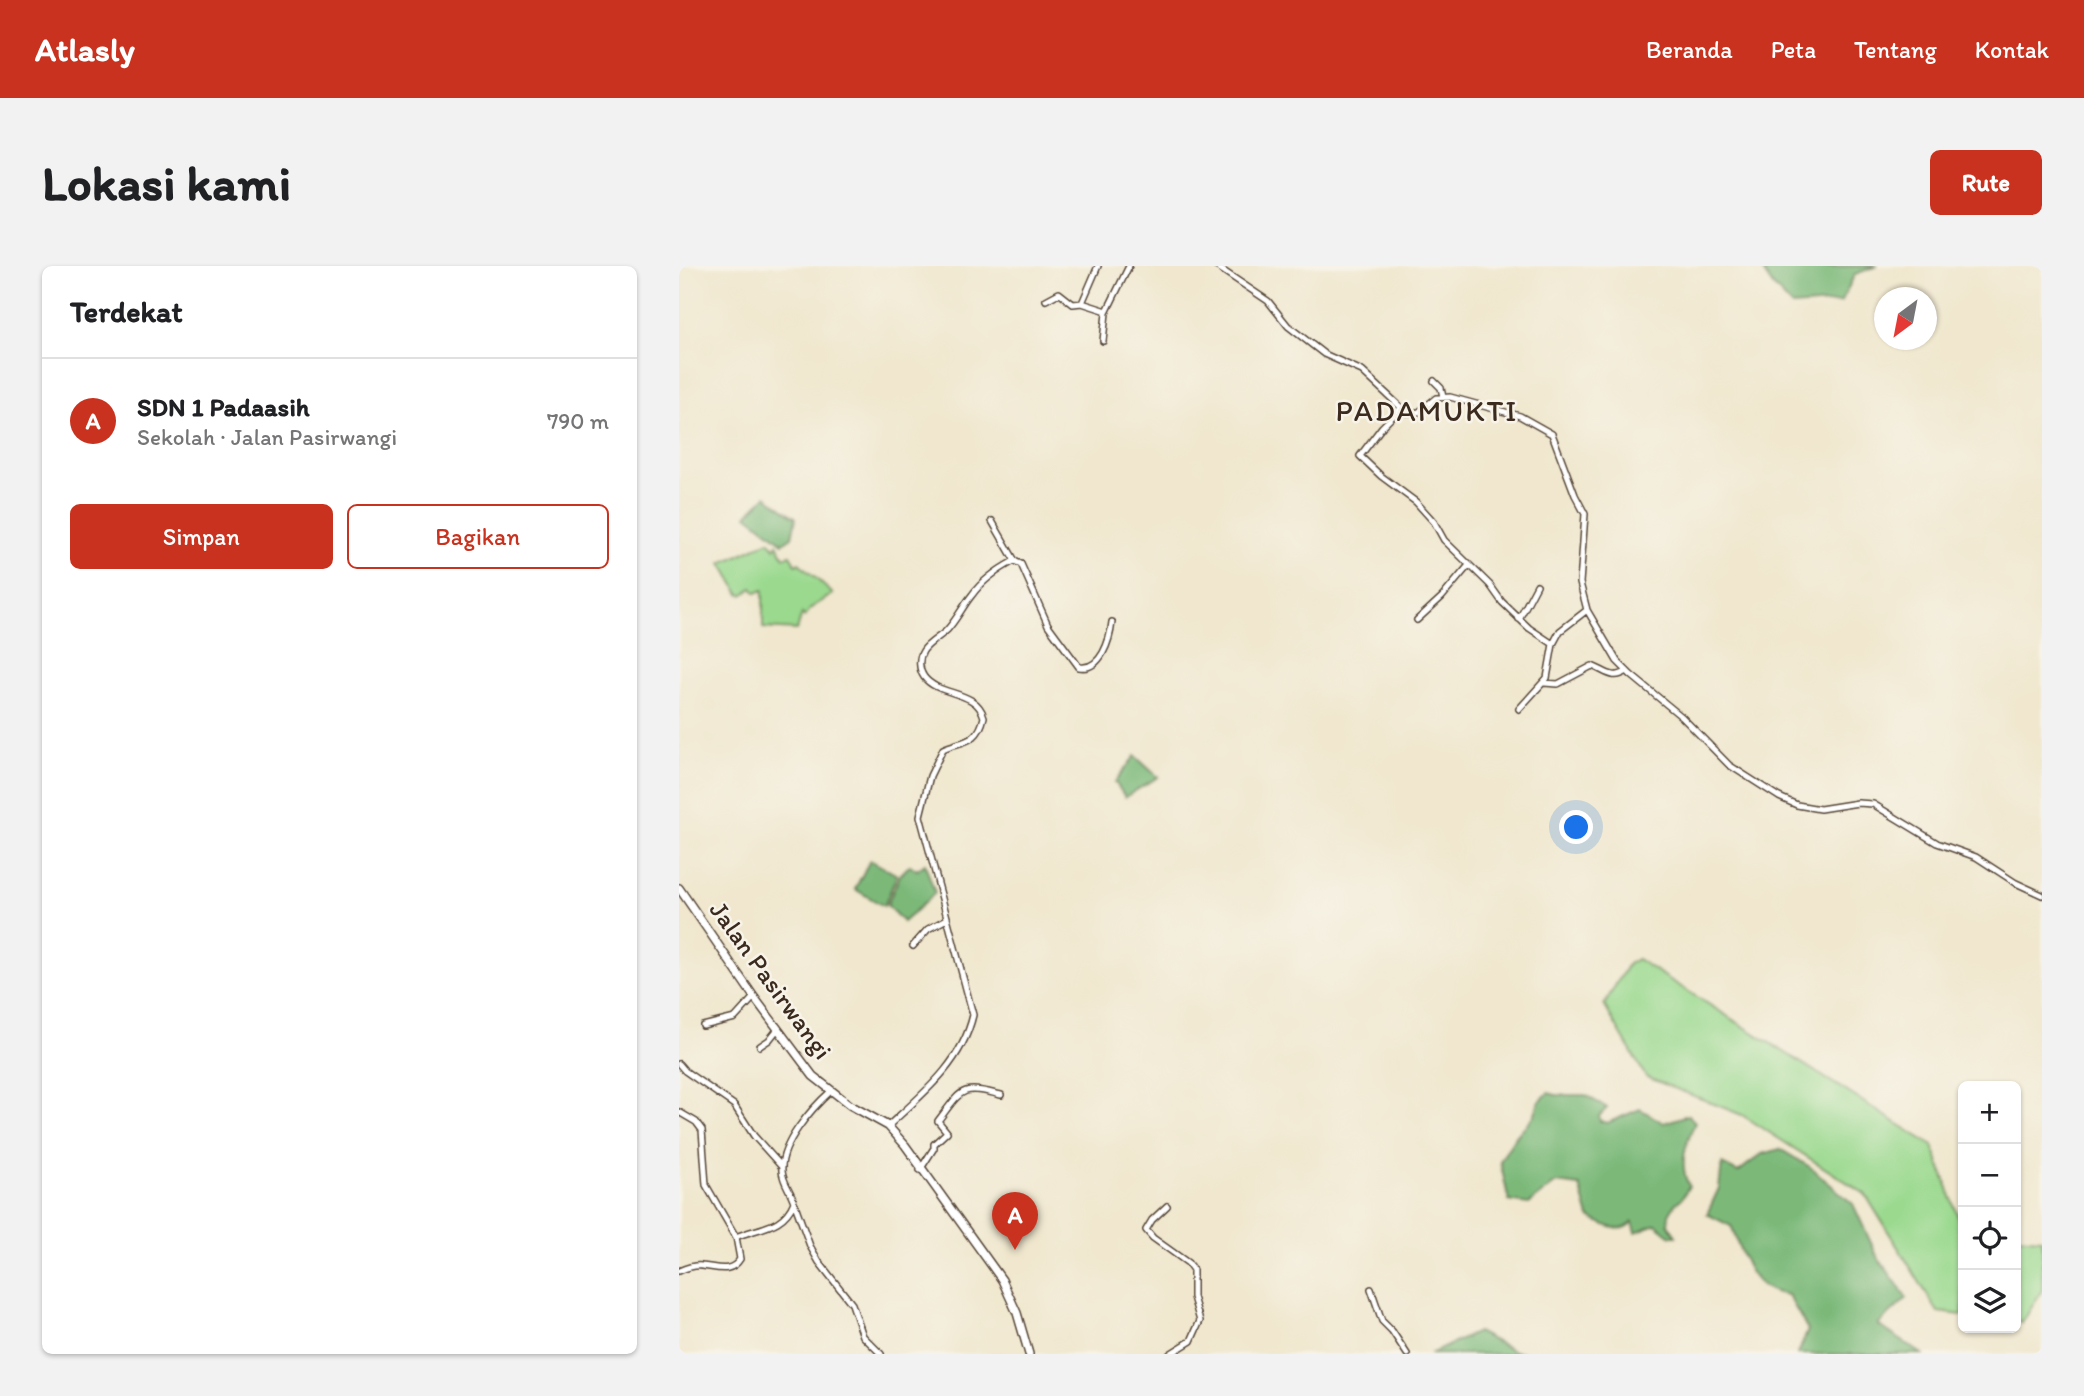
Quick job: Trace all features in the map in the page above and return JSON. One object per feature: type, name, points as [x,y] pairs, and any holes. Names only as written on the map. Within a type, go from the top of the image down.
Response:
[{"type":"street","points":[[1082,303],[1098,266]]},
{"type":"street","points":[[1104,341],[1107,311],[1129,266]]},
{"type":"street","points":[[1216,266],[1268,302],[1288,326],[1324,354],[1362,371],[1407,413],[1415,414],[1436,398],[1443,397],[1520,416],[1552,434],[1585,514],[1580,583],[1587,611],[1617,661],[1682,717],[1729,765],[1779,797],[1797,805],[1820,809],[1858,803],[1873,804],[1937,843],[1976,858],[2016,883],[2042,895]]},
{"type":"street","points":[[1046,300],[1059,293],[1073,304],[1082,303],[1107,311]]},
{"type":"street","points":[[1434,381],[1441,388],[1443,397]]},
{"type":"street","points":[[1401,408],[1382,427],[1360,457],[1416,502],[1434,522],[1444,540],[1490,585],[1502,603],[1553,644]]},
{"type":"street","points":[[992,521],[1015,561],[1023,566],[1048,625],[1079,667],[1094,665],[1109,639],[1111,622]]},
{"type":"street","points":[[888,1126],[952,1064],[971,1021],[971,1006],[920,819],[920,809],[930,776],[943,749],[972,739],[980,729],[984,717],[979,707],[968,698],[927,680],[922,674],[920,661],[923,650],[947,629],[977,589],[997,571],[1015,561]]},
{"type":"street","points":[[1417,620],[1442,597],[1469,565]]},
{"type":"street","points":[[1519,619],[1537,585]]},
{"type":"street","points":[[1519,709],[1544,683],[1553,644],[1560,631],[1587,611]]},
{"type":"street","points":[[1544,683],[1558,684],[1592,666],[1610,676],[1619,676],[1627,671]]},
{"type":"street","name":"Jalan Pasirwangi","points":[[679,888],[754,998],[813,1076],[831,1091],[888,1126],[1002,1280],[1017,1313],[1030,1354]]},
{"type":"street","points":[[912,946],[929,929],[947,919]]},
{"type":"street","points":[[703,1026],[735,1018],[754,998]]},
{"type":"street","points":[[760,1046],[777,1030]]},
{"type":"street","points":[[679,1064],[734,1105],[754,1136],[782,1167]]},
{"type":"street","points":[[921,1170],[934,1148],[934,1143],[947,1132],[938,1121],[960,1094],[976,1088],[1001,1095]]},
{"type":"street","points":[[831,1091],[798,1129],[787,1149],[782,1167],[786,1186],[810,1246],[852,1304],[863,1336],[881,1354]]},
{"type":"street","points":[[679,1112],[696,1122],[702,1130],[706,1185],[736,1237],[740,1259],[737,1264],[720,1269],[702,1265],[679,1271]]},
{"type":"street","points":[[736,1237],[766,1229],[780,1222],[794,1202]]},
{"type":"street","points":[[1167,1206],[1146,1230],[1193,1270],[1193,1297],[1200,1321],[1191,1340],[1170,1354]]},
{"type":"street","points":[[1371,1289],[1382,1321],[1407,1354]]},
{"type":"green space","points":[[1877,266],[1855,274],[1841,302],[1792,306],[1760,267]]},
{"type":"green space","points":[[766,496],[796,518],[792,537],[783,543],[747,515]]},
{"type":"green space","points":[[769,541],[775,548],[777,544],[784,557],[790,555],[796,565],[799,563],[833,594],[811,608],[805,617],[802,614],[797,630],[763,628],[763,590],[756,593],[752,588],[743,595],[740,594],[722,563]]},
{"type":"green space","points":[[1135,756],[1158,777],[1125,797],[1115,782]]},
{"type":"green space","points":[[870,860],[897,875],[884,906],[855,889]]},
{"type":"green space","points":[[925,864],[935,893],[903,922],[887,905],[900,875],[910,865],[917,870]]},
{"type":"green space","points":[[1637,959],[1933,1146],[1958,1217],[1958,1314],[1938,1312],[1865,1194],[1742,1115],[1646,1077],[1604,1005],[1628,964]]},
{"type":"green space","points":[[1548,1093],[1585,1095],[1607,1108],[1599,1116],[1600,1121],[1607,1123],[1640,1109],[1664,1123],[1688,1115],[1695,1122],[1686,1146],[1684,1162],[1689,1186],[1669,1214],[1668,1224],[1676,1236],[1671,1236],[1656,1224],[1636,1232],[1633,1222],[1623,1228],[1617,1228],[1589,1217],[1580,1186],[1556,1183],[1529,1204],[1509,1201],[1500,1161],[1516,1136],[1534,1116],[1539,1102]]},
{"type":"green space","points":[[1780,1149],[1810,1167],[1853,1204],[1877,1256],[1907,1298],[1878,1325],[1922,1354],[1798,1354],[1808,1330],[1788,1295],[1764,1287],[1756,1280],[1731,1226],[1707,1214],[1719,1188],[1722,1164],[1738,1172],[1762,1154]]},
{"type":"green space","points":[[2021,1237],[2042,1239],[2042,1290],[2022,1323]]},
{"type":"green space","points":[[1477,1332],[1514,1351],[1528,1354],[1430,1354]]},
{"type":"place","name":"SDN 1 Padaasih","points":[[1015,1250]]},
{"type":"district","name":"PADAMUKTI","points":[[1427,411]]}]
